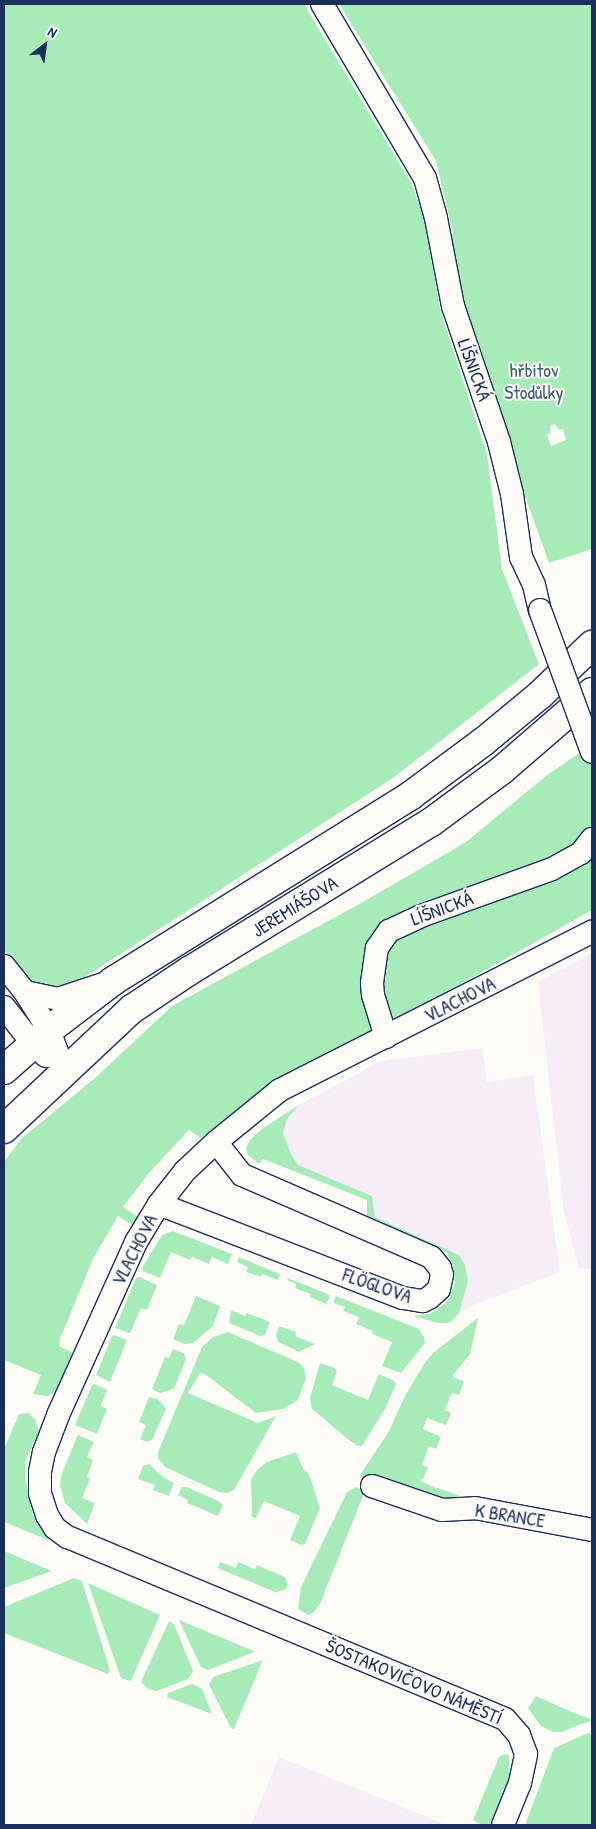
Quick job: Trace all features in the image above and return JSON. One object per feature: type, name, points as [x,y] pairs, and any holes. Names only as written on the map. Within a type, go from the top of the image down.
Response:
[{"type":"main road","name":"JEREMIÁŠOVA","points":[[4,1070],[41,1037],[113,981],[410,796],[505,724],[541,694],[592,645]]},
{"type":"main road","name":"JEREMIÁŠOVA","points":[[4,1129],[64,1071],[140,1003],[430,823],[502,770],[592,692]]},
{"type":"street","name":"LÍŠNICKÁ","points":[[322,4],[425,178],[436,218],[452,306],[498,442],[512,494],[521,557],[534,585],[540,610],[592,752]]},
{"type":"street","name":"LÍŠNICKÁ","points":[[386,1037],[375,1001],[372,983],[377,948],[389,931],[421,916],[552,870],[581,853],[592,839]]},
{"type":"street","name":"VLACHOVA","points":[[299,1633],[83,1545],[61,1533],[46,1516],[40,1493],[41,1463],[58,1415],[136,1242],[159,1204],[185,1171],[216,1142],[280,1090],[592,932]]},
{"type":"street","points":[[4,966],[25,992],[41,1037],[64,1071]]},
{"type":"street","points":[[25,992],[58,999],[113,981]]},
{"type":"street","points":[[4,1006],[41,1037]]},
{"type":"street","name":"FLÖGLOVA","points":[[159,1204],[403,1298],[423,1301],[430,1298],[439,1289],[442,1275],[440,1268],[431,1257],[242,1175],[216,1142]]},
{"type":"street","name":"K BRANCE","points":[[372,1486],[442,1510],[475,1508],[592,1530]]},
{"type":"street","name":"ŠOSTAKOVIČOVO NÁMĚSTÍ","points":[[299,1633],[495,1713],[514,1727],[523,1745],[525,1762],[520,1783],[503,1825]]},
{"type":"shaded area","points":[[592,953],[592,1269],[579,1268],[564,1213],[538,982]]},
{"type":"shaded area","points":[[482,1048],[487,1082],[533,1075],[560,1272],[478,1303],[459,1313],[468,1282],[459,1255],[375,1217],[372,1196],[298,1165],[291,1154],[283,1133],[287,1119],[299,1105],[381,1061]]},
{"type":"shaded area","points":[[279,1757],[447,1825],[251,1825]]},
{"type":"green space","points":[[4,4],[304,4],[412,184],[425,221],[440,309],[487,454],[502,569],[539,664],[393,778],[71,986],[62,989],[35,983],[4,950]]},
{"type":"green space","name":"hřbitov Stodůlky","points":[[339,4],[592,4],[592,549],[549,563],[463,323],[447,239],[453,234],[436,161]],"holes":[[[555,424],[559,430],[563,429],[566,440],[551,446],[547,434],[551,433],[550,426]]]},
{"type":"green space","points":[[592,744],[592,910],[415,1010],[287,1073],[201,1138],[189,1130],[149,1173],[123,1207],[138,1217],[132,1225],[118,1216],[93,1259],[60,1339],[59,1346],[73,1353],[57,1391],[48,1396],[33,1394],[41,1375],[4,1360],[4,1162],[21,1139],[95,1078],[172,1006],[363,902],[466,842],[546,776]]},
{"type":"green space","points":[[299,1105],[287,1119],[283,1133],[291,1154],[298,1165],[372,1196],[375,1217],[459,1255],[465,1265],[468,1282],[459,1313],[453,1320],[448,1323],[438,1323],[413,1316],[430,1314],[447,1302],[455,1283],[453,1266],[447,1253],[367,1216],[367,1200],[263,1159],[259,1164],[247,1154],[246,1148],[250,1140],[263,1128]]},
{"type":"green space","points":[[173,1231],[232,1254],[228,1264],[212,1257],[209,1264],[192,1257],[190,1260],[171,1252],[160,1278],[143,1271],[142,1268],[162,1235]]},
{"type":"green space","points":[[239,1257],[280,1274],[278,1280],[262,1274],[261,1277],[246,1272],[248,1267],[237,1262]]},
{"type":"green space","points":[[139,1277],[157,1285],[147,1310],[141,1308],[130,1333],[115,1328],[136,1278]]},
{"type":"green space","points":[[288,1278],[330,1295],[328,1301],[326,1304],[310,1297],[311,1294],[295,1288],[296,1284],[287,1280]]},
{"type":"green space","points":[[196,1296],[220,1306],[213,1326],[193,1343],[184,1344],[173,1339],[179,1324],[184,1325]]},
{"type":"green space","points":[[336,1296],[419,1329],[425,1343],[401,1373],[382,1366],[392,1342],[372,1334],[373,1331],[356,1324],[359,1317],[343,1311],[345,1307],[333,1303]]},
{"type":"green space","points":[[231,1310],[245,1316],[247,1313],[270,1322],[265,1335],[260,1336],[229,1323]]},
{"type":"green space","points":[[478,1318],[470,1354],[453,1375],[455,1378],[464,1381],[459,1395],[452,1393],[445,1410],[451,1413],[446,1425],[427,1418],[423,1429],[441,1437],[436,1449],[429,1446],[422,1465],[428,1468],[423,1479],[420,1480],[426,1484],[472,1500],[427,1504],[365,1481],[360,1475],[388,1433],[405,1396],[424,1364],[434,1352]]},
{"type":"green space","points":[[279,1326],[296,1332],[295,1336],[315,1344],[299,1352],[278,1342],[276,1335]]},
{"type":"green space","points":[[228,1332],[298,1362],[304,1368],[306,1378],[298,1400],[283,1409],[256,1413],[206,1375],[200,1373],[188,1393],[258,1423],[276,1416],[234,1490],[227,1493],[219,1492],[165,1467],[158,1458],[158,1452],[202,1347],[213,1337]]},
{"type":"green space","points":[[114,1335],[127,1340],[110,1382],[96,1375]]},
{"type":"green space","points":[[173,1349],[184,1353],[186,1359],[174,1389],[160,1393],[152,1389],[165,1357],[169,1358]]},
{"type":"green space","points":[[320,1363],[335,1368],[337,1371],[332,1385],[368,1400],[379,1374],[394,1381],[396,1384],[385,1409],[362,1446],[358,1446],[350,1441],[312,1409],[310,1398]]},
{"type":"green space","points":[[95,1384],[107,1390],[101,1406],[107,1409],[97,1434],[75,1425],[92,1385]]},
{"type":"green space","points":[[149,1397],[158,1399],[166,1409],[152,1440],[147,1442],[140,1439],[146,1425],[139,1422]]},
{"type":"green space","points":[[29,1413],[35,1419],[39,1431],[26,1460],[25,1476],[33,1515],[48,1540],[4,1522],[4,1449],[19,1414]]},
{"type":"green space","points":[[78,1435],[94,1442],[87,1457],[93,1460],[87,1477],[90,1479],[82,1498],[95,1503],[87,1524],[65,1503],[60,1486],[62,1473]]},
{"type":"green space","points":[[296,1452],[304,1470],[309,1474],[320,1508],[305,1544],[301,1545],[290,1540],[300,1516],[264,1501],[256,1518],[252,1517],[251,1479],[258,1469],[267,1462]]},
{"type":"green space","points":[[149,1464],[163,1477],[174,1483],[169,1496],[153,1490],[155,1485],[138,1479],[143,1466]]},
{"type":"green space","points":[[182,1487],[187,1487],[220,1502],[223,1505],[218,1516],[187,1503],[188,1500],[178,1495]]},
{"type":"green space","points":[[356,1487],[365,1491],[320,1604],[313,1613],[308,1615],[298,1609],[301,1587],[347,1492]]},
{"type":"green space","points":[[4,1551],[52,1571],[4,1588]]},
{"type":"green space","points":[[220,1562],[236,1568],[238,1562],[255,1569],[257,1565],[285,1577],[288,1585],[285,1590],[275,1592],[218,1568]]},
{"type":"green space","points":[[74,1578],[82,1581],[110,1670],[108,1674],[4,1633],[4,1607]]},
{"type":"green space","points":[[88,1583],[160,1615],[131,1681],[121,1678]]},
{"type":"green space","points":[[179,1620],[254,1652],[208,1670],[201,1667]]},
{"type":"green space","points":[[169,1621],[174,1624],[193,1671],[188,1679],[157,1691],[148,1689],[141,1682]]},
{"type":"green space","points":[[263,1660],[234,1729],[231,1728],[209,1685],[213,1677]]},
{"type":"green space","points":[[192,1684],[202,1689],[212,1714],[167,1697],[168,1693]]},
{"type":"green space","points":[[536,1696],[592,1720],[561,1732],[553,1732],[541,1726],[528,1708]]},
{"type":"green space","points":[[588,1733],[592,1735],[592,1825],[525,1825],[554,1748]]},
{"type":"green space","points":[[506,1754],[509,1755],[509,1782],[491,1825],[482,1825],[473,1820],[499,1757]]}]
